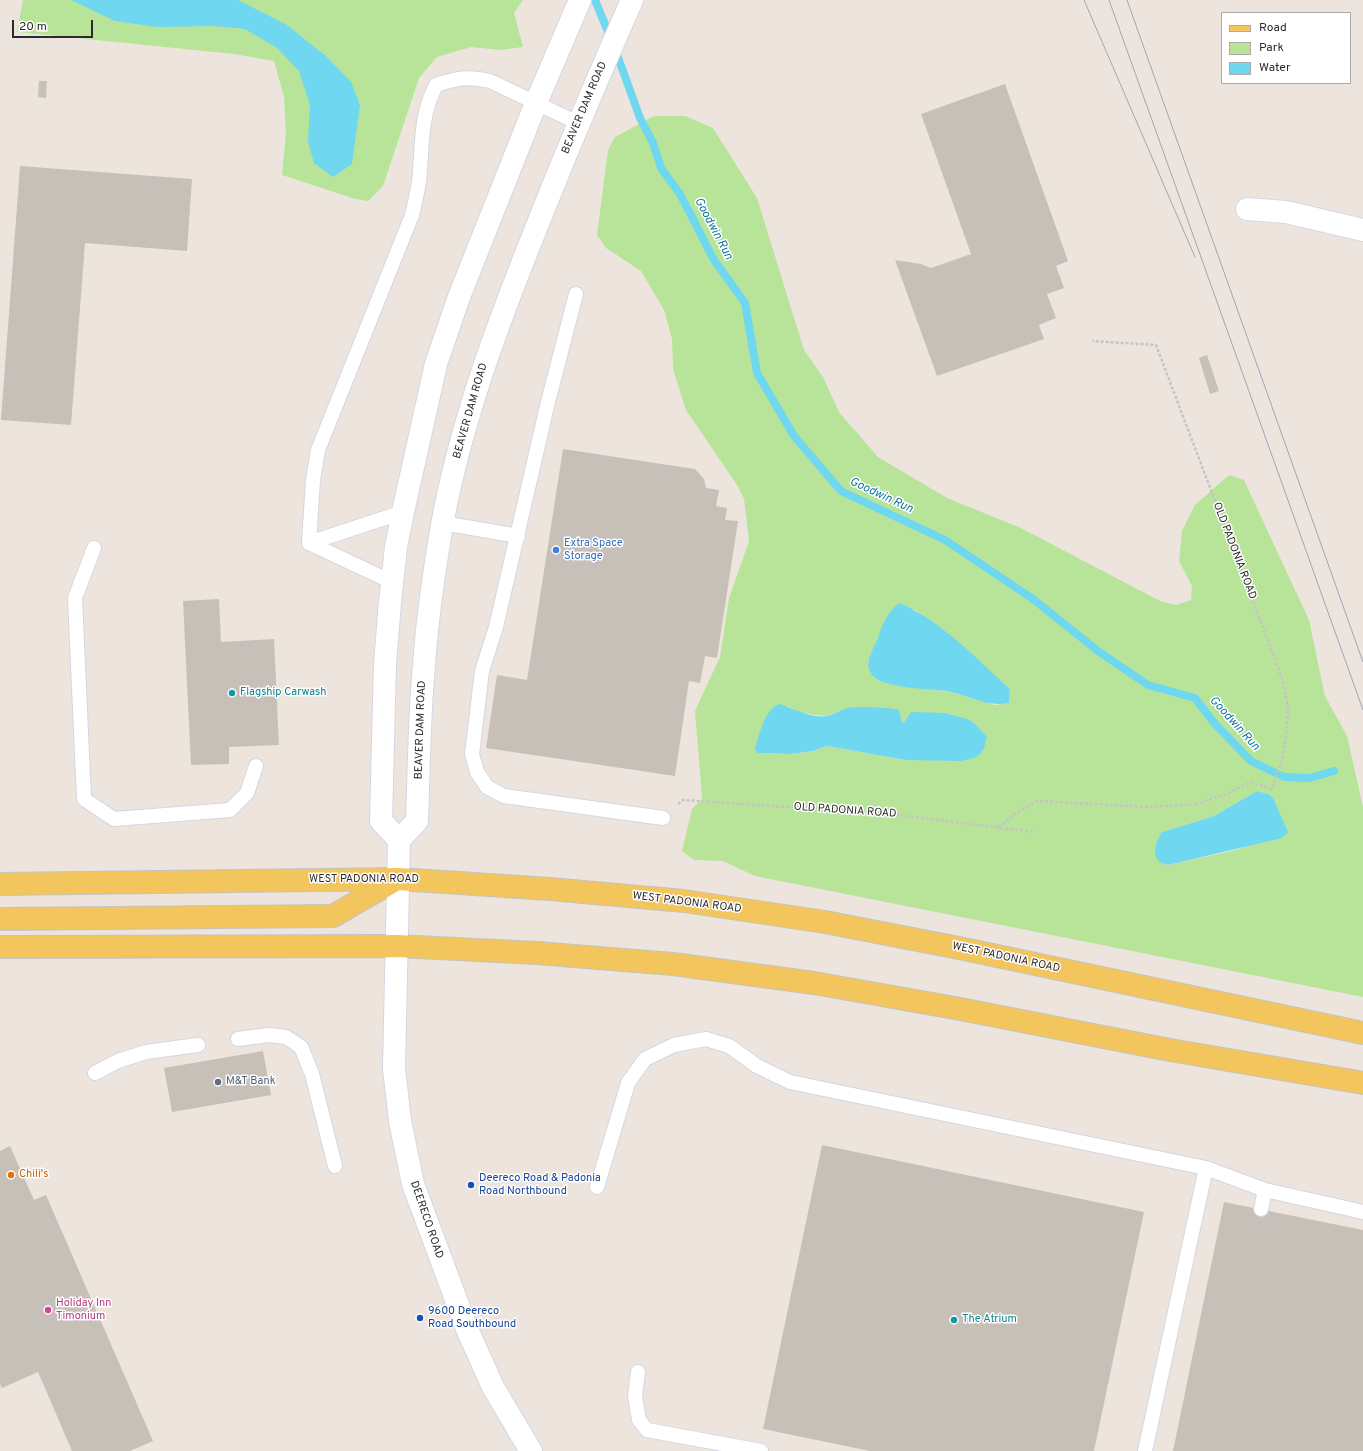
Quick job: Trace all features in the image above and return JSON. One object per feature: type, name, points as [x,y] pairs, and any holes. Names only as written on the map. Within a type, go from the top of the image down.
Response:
[{"type":"main road","points":[[397,946],[399,840],[381,821],[385,664],[392,582],[403,512],[436,364],[459,297],[536,103],[580,0]]},
{"type":"main road","name":"BEAVER DAM ROAD","points":[[399,840],[417,821],[423,667],[430,600],[443,523],[460,447],[488,354],[578,123],[632,0]]},
{"type":"main road","points":[[1247,208],[1286,212],[1363,230]]},
{"type":"main road","points":[[0,920],[333,916],[398,879]]},
{"type":"main road","name":"WEST PADONIA ROAD","points":[[0,884],[398,879],[550,889],[684,901],[825,922],[964,949],[1363,1033]]},
{"type":"main road","points":[[0,947],[397,946],[537,953],[673,964],[814,983],[955,1008],[1170,1050],[1363,1083]]},
{"type":"main road","name":"DEERECO ROAD","points":[[397,946],[394,1068],[400,1121],[412,1184],[467,1329],[494,1387],[531,1451]]},
{"type":"lane","points":[[309,543],[313,480],[318,450],[412,215],[419,181],[424,118],[429,100],[436,86],[455,78],[474,77],[490,81],[578,123]]},
{"type":"lane","points":[[576,294],[547,406],[496,627],[482,671],[472,754],[478,772],[487,787],[504,796],[663,818]]},
{"type":"lane","points":[[309,543],[403,512]]},
{"type":"lane","points":[[443,523],[518,536]]},
{"type":"lane","points":[[309,543],[392,582]]},
{"type":"lane","points":[[94,548],[75,598],[84,799],[114,819],[230,810],[247,793],[256,766]]},
{"type":"lane","points":[[238,1039],[268,1035],[286,1037],[302,1047],[312,1074],[335,1166]]},
{"type":"lane","points":[[598,1187],[628,1083],[645,1059],[674,1045],[706,1039],[729,1046],[756,1066],[790,1082],[1206,1168],[1264,1190],[1363,1212]]},
{"type":"lane","points":[[96,1073],[118,1061],[146,1052],[198,1045]]},
{"type":"lane","points":[[1145,1451],[1206,1168]]},
{"type":"lane","points":[[1261,1209],[1264,1190]]},
{"type":"lane","points":[[638,1372],[635,1396],[638,1420],[648,1430],[761,1451]]},
{"type":"path","name":"OLD PADONIA ROAD","points":[[998,827],[1017,812],[1037,801],[1149,807],[1195,804],[1224,795],[1251,782],[1272,789],[1282,761],[1288,707],[1282,678],[1156,345],[1092,341]]},
{"type":"path","name":"OLD PADONIA ROAD","points":[[663,818],[683,800],[881,812],[1034,832]]},
{"type":"green space","points":[[23,0],[523,0],[514,13],[523,47],[500,50],[471,47],[437,57],[419,78],[383,186],[368,201],[355,199],[282,175],[286,133],[284,97],[274,61],[234,54],[17,32]]},
{"type":"green space","points":[[654,116],[685,116],[713,128],[757,198],[804,350],[823,377],[839,412],[878,457],[947,498],[1021,528],[1160,601],[1176,605],[1191,600],[1192,586],[1179,561],[1182,531],[1195,505],[1229,475],[1244,480],[1309,620],[1325,696],[1347,736],[1363,807],[1363,997],[755,876],[723,861],[694,860],[682,851],[692,809],[702,799],[695,711],[720,657],[729,598],[749,541],[744,499],[737,485],[686,410],[673,369],[672,339],[664,310],[641,271],[606,248],[597,235],[608,150],[615,137]],"holes":[[[914,609],[949,635],[1010,689],[1009,703],[995,705],[950,692],[893,685],[878,680],[870,673],[868,663]],[[788,706],[799,713],[826,716],[847,708],[904,723],[906,760],[827,746],[813,751],[790,754],[757,753]],[[1257,791],[1268,794],[1259,842],[1236,850],[1168,865],[1163,864],[1162,832],[1214,816]]]},
{"type":"water","points":[[71,0],[238,0],[287,25],[327,57],[351,82],[360,105],[352,164],[333,177],[314,163],[308,142],[310,105],[299,71],[277,48],[245,29],[215,26],[157,27],[115,21]]},
{"type":"water","points":[[900,603],[930,620],[971,653],[1010,689],[1009,703],[987,703],[951,692],[894,685],[875,678],[870,672],[868,664],[870,656],[886,619],[895,606]]},
{"type":"water","points":[[779,704],[808,715],[820,717],[852,707],[894,709],[899,710],[902,722],[904,723],[911,712],[945,713],[967,719],[974,723],[987,737],[984,748],[980,754],[974,758],[961,761],[906,760],[827,746],[813,751],[790,754],[757,753],[755,748],[763,723],[770,711]]},
{"type":"water","points":[[1257,791],[1268,794],[1273,798],[1288,832],[1282,838],[1168,865],[1158,860],[1155,852],[1157,841],[1162,832],[1214,816]]},
{"type":"building","points":[[39,81],[47,81],[46,98],[38,97]]},
{"type":"building","points":[[1005,84],[1068,261],[1056,266],[1064,288],[1047,294],[1056,318],[1039,325],[1044,339],[937,376],[895,260],[921,264],[931,268],[971,254],[921,114]]},
{"type":"building","points":[[20,166],[192,179],[187,251],[85,243],[71,425],[1,420]]},
{"type":"building","points":[[1207,355],[1219,391],[1210,394],[1199,358]]},
{"type":"building","points":[[563,449],[695,469],[704,479],[706,488],[719,490],[716,506],[727,508],[725,520],[738,521],[717,658],[705,656],[700,683],[689,681],[675,776],[486,748],[497,675],[527,680]]},
{"type":"building","name":"Flagship Carwash","points":[[219,599],[221,642],[274,639],[279,745],[229,747],[229,764],[191,765],[183,601]]},
{"type":"building","name":"M&T Bank","points":[[263,1051],[271,1095],[172,1112],[164,1068]]},
{"type":"building","name":"The Atrium","points":[[822,1145],[1144,1212],[1094,1451],[870,1451],[763,1429]]},
{"type":"building","name":"Holiday Inn Timonium","points":[[10,1146],[34,1200],[46,1195],[153,1441],[130,1451],[72,1451],[38,1372],[2,1388],[0,1384],[0,1151]]},
{"type":"building","points":[[1224,1202],[1363,1230],[1363,1451],[1173,1451]]},
{"type":"waterway","name":"Goodwin Run","points":[[595,0],[611,39]]},
{"type":"waterway","name":"Goodwin Run","points":[[615,49],[640,118],[653,143],[661,168],[680,194],[714,260],[745,303],[757,373],[794,436],[841,491],[945,540],[1033,599],[1098,651],[1148,685],[1195,698],[1215,724],[1251,761],[1284,777],[1309,778],[1334,771]]},
{"type":"tram line","points":[[1084,0],[1195,257]]},
{"type":"tram line","points":[[1109,0],[1363,710]]},
{"type":"tram line","points":[[1127,0],[1363,662]]},
{"type":"place","name":"Extra Space Storage","points":[[556,550]]},
{"type":"place","name":"Flagship Carwash","points":[[232,693]]},
{"type":"place","name":"M&T Bank","points":[[218,1082]]},
{"type":"place","name":"Chili's","points":[[11,1175]]},
{"type":"place","name":"Deereco Road & Padonia Road Northbound","points":[[471,1185]]},
{"type":"place","name":"Holiday Inn Timonium","points":[[48,1310]]},
{"type":"place","name":"9600 Deereco Road Southbound","points":[[420,1318]]},
{"type":"place","name":"The Atrium","points":[[954,1320]]}]
